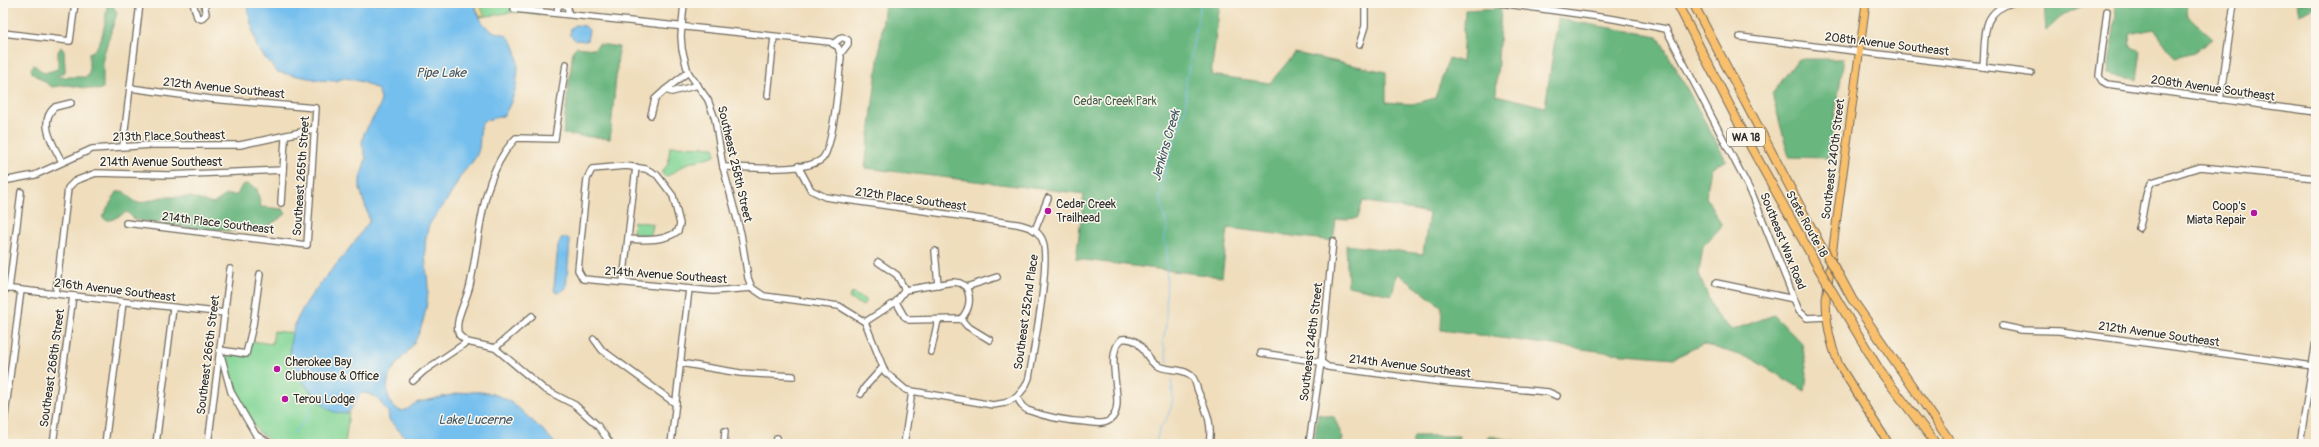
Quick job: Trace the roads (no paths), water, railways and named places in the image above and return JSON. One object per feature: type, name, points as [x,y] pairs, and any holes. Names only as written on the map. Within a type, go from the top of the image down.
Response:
[{"type":"highway","name":"State Route 18","points":[[1676,3],[1751,147],[1819,269],[1880,371],[1936,444]]},
{"type":"highway","name":"State Route 18","points":[[1693,3],[1821,246],[1852,299],[1952,444]]},
{"type":"main road","name":"Southeast 240th Street","points":[[1826,317],[1826,299],[1858,51],[1866,3]]},
{"type":"main road","points":[[1826,317],[1833,352],[1839,365],[1889,444]]},
{"type":"street","points":[[3,33],[70,41],[74,3]]},
{"type":"street","points":[[123,146],[140,3]]},
{"type":"street","points":[[193,3],[196,16],[201,19],[206,14],[204,3]]},
{"type":"street","name":"Southeast 258th Street","points":[[684,3],[682,49],[688,72],[708,100],[713,112],[722,167],[740,234],[748,278],[752,288]]},
{"type":"street","points":[[1359,45],[1365,26],[1365,3]]},
{"type":"street","points":[[1500,3],[1516,4]]},
{"type":"street","points":[[1983,66],[1987,20],[1992,12],[2012,3]]},
{"type":"street","points":[[2220,100],[2234,3]]},
{"type":"street","points":[[557,12],[558,6],[564,4],[568,8],[568,14]]},
{"type":"street","name":"Southeast Wax Road","points":[[1516,4],[1664,27],[1670,33],[1754,196],[1799,311],[1804,317],[1826,317]]},
{"type":"street","points":[[514,9],[557,12],[836,45]]},
{"type":"street","name":"208th Avenue Southeast","points":[[2107,11],[2099,76],[2102,81],[2107,84],[2316,112]]},
{"type":"street","points":[[768,95],[774,37]]},
{"type":"street","points":[[722,167],[798,166],[818,162],[828,150],[841,53],[848,44],[846,38],[839,37],[836,45]]},
{"type":"street","name":"208th Avenue Southeast","points":[[1740,37],[2031,73]]},
{"type":"street","points":[[836,45],[841,53]]},
{"type":"street","points":[[566,64],[555,139],[516,138],[506,149],[496,167],[483,207],[470,286],[458,324],[459,335],[467,342],[495,348],[544,389],[575,405],[597,425],[611,444]]},
{"type":"street","points":[[652,115],[652,104],[665,90],[688,72]]},
{"type":"street","points":[[665,90],[672,92],[698,85]]},
{"type":"street","name":"212th Avenue Southeast","points":[[130,88],[211,99],[316,108]]},
{"type":"street","points":[[62,162],[48,133],[48,117],[55,107],[71,103]]},
{"type":"street","name":"Southeast 265th Street","points":[[307,245],[316,108]]},
{"type":"street","name":"213th Place Southeast","points":[[3,181],[35,175],[92,149],[123,146],[240,145],[315,129]]},
{"type":"street","points":[[281,203],[285,139]]},
{"type":"street","name":"212th Place Southeast","points":[[798,166],[811,190],[825,197],[1017,224],[1035,230]]},
{"type":"street","points":[[623,282],[636,167],[652,172],[663,180],[673,196],[680,224],[678,231],[667,236],[651,240],[628,239]]},
{"type":"street","name":"214th Avenue Southeast","points":[[636,167],[592,170],[587,179],[578,270],[579,275],[588,280],[623,282],[689,290],[721,291],[752,288]]},
{"type":"street","points":[[2139,228],[2144,215],[2149,185],[2157,179],[2171,175],[2200,167],[2316,178]]},
{"type":"street","name":"214th Avenue Southeast","points":[[56,293],[68,188],[75,181],[96,173],[168,175],[283,170]]},
{"type":"street","points":[[6,289],[21,192]]},
{"type":"street","points":[[1035,230],[1048,198]]},
{"type":"street","name":"214th Place Southeast","points":[[126,223],[307,245]]},
{"type":"street","name":"Southeast 252nd Place","points":[[1017,397],[1025,387],[1029,378],[1046,260],[1042,239],[1035,230]]},
{"type":"street","name":"Southeast 248th Street","points":[[1309,444],[1321,362],[1333,242]]},
{"type":"street","points":[[935,251],[938,285]]},
{"type":"street","points":[[878,262],[898,275],[905,290]]},
{"type":"street","name":"Southeast 266th Street","points":[[208,444],[230,269]]},
{"type":"street","points":[[258,444],[256,436],[231,392],[220,350],[246,354],[253,325],[260,274]]},
{"type":"street","points":[[966,287],[997,277]]},
{"type":"street","points":[[865,322],[896,302],[905,290],[957,282],[966,287],[969,295],[969,304],[961,319]]},
{"type":"street","points":[[1716,283],[1794,299]]},
{"type":"street","points":[[752,288],[764,296],[839,306],[865,322],[871,332],[883,367],[890,377],[912,392],[993,405],[1005,403],[1017,397],[1022,406],[1036,413],[1073,422],[1096,423],[1110,421],[1114,416],[1116,405],[1116,347],[1122,338],[1132,340],[1143,346],[1150,359],[1158,366],[1191,375],[1196,380],[1198,391],[1209,419],[1211,432],[1209,444]]},
{"type":"street","name":"216th Avenue Southeast","points":[[6,289],[56,293],[225,313]]},
{"type":"street","points":[[3,431],[21,290]]},
{"type":"street","points":[[672,444],[689,290]]},
{"type":"street","name":"Southeast 268th Street","points":[[52,444],[73,296]]},
{"type":"street","points":[[104,444],[123,302]]},
{"type":"street","points":[[896,302],[904,316],[910,320],[961,319]]},
{"type":"street","points":[[156,444],[173,308]]},
{"type":"street","points":[[495,348],[532,316]]},
{"type":"street","points":[[961,319],[967,326],[990,340]]},
{"type":"street","points":[[931,352],[938,320]]},
{"type":"street","name":"212th Avenue Southeast","points":[[2002,326],[2021,330],[2059,331],[2312,366]]},
{"type":"street","points":[[594,340],[602,350],[676,404]]},
{"type":"street","points":[[2300,444],[2316,341]]},
{"type":"street","points":[[413,381],[424,371],[467,342]]},
{"type":"street","name":"214th Avenue Southeast","points":[[1261,353],[1321,362],[1328,367],[1449,383],[1548,392],[1557,396]]},
{"type":"street","points":[[680,363],[740,373],[793,376]]},
{"type":"street","points":[[861,394],[865,387],[883,367]]},
{"type":"street","points":[[904,444],[912,392]]},
{"type":"street","points":[[724,444],[725,431]]},
{"type":"street","points":[[256,436],[271,444]]},
{"type":"water","name":"Pipe Lake","points":[[246,3],[474,3],[481,20],[487,27],[495,32],[506,35],[509,38],[517,55],[518,66],[512,99],[503,116],[483,121],[480,130],[479,149],[473,161],[462,174],[449,197],[429,225],[425,243],[428,288],[424,318],[420,330],[409,350],[390,374],[388,382],[388,397],[395,408],[402,411],[419,402],[462,393],[475,392],[499,396],[512,403],[525,414],[545,432],[555,444],[412,444],[389,420],[388,412],[377,398],[369,394],[361,393],[349,412],[341,414],[337,413],[323,404],[299,377],[291,358],[291,342],[294,326],[301,311],[311,296],[369,222],[360,189],[360,179],[366,158],[362,143],[364,133],[379,108],[381,99],[378,90],[363,82],[345,78],[335,81],[319,80],[277,72],[257,48]]},
{"type":"water","points":[[575,25],[585,26],[589,30],[587,41],[575,40],[570,35],[571,28]]},
{"type":"water","points":[[561,238],[568,238],[570,241],[566,288],[559,293],[555,292],[554,287],[558,246]]},
{"type":"waterway","name":"Jenkins Creek","points":[[1168,362],[1163,342],[1166,324],[1167,247],[1164,239],[1167,227],[1160,200],[1164,173],[1186,107],[1186,81],[1201,3]]},
{"type":"waterway","name":"Jenkins Creek","points":[[1157,444],[1158,433],[1168,415],[1173,399],[1171,379]]},
{"type":"waterway","points":[[294,433],[306,419],[316,397]]},
{"type":"place","name":"Cedar Creek Trailhead","points":[[1048,211]]},
{"type":"place","name":"Coop's Miata Repair","points":[[2254,213]]},
{"type":"place","name":"Cherokee Bay Clubhouse & Office","points":[[277,369]]},
{"type":"place","name":"Terou Lodge","points":[[285,399]]},
{"type":"park label","name":"Cedar Creek Park","points":[[1115,101]]},
{"type":"water label","name":"Lake Lucerne","points":[[475,419]]}]
